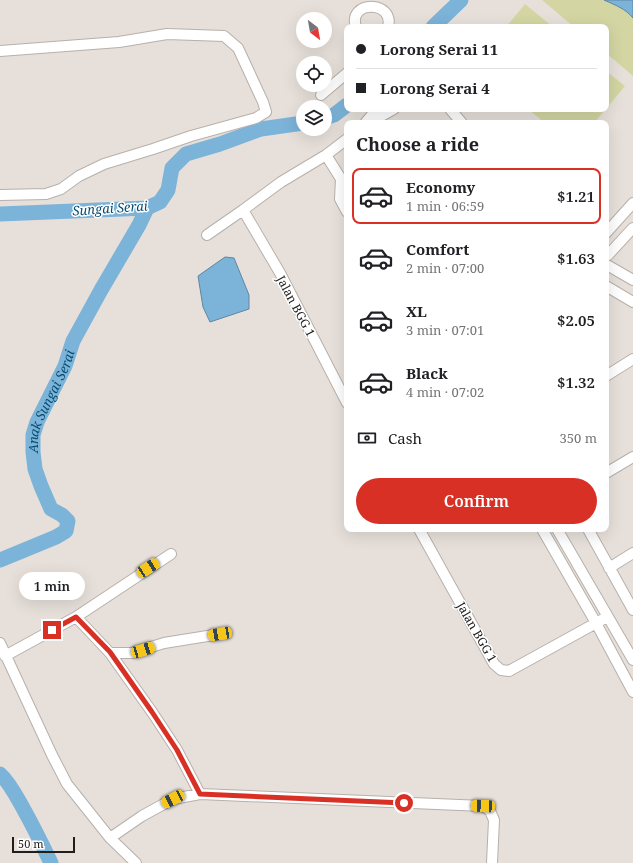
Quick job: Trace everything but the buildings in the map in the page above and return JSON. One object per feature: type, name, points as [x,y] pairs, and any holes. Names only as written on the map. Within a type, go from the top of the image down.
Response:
[{"type":"street","points":[[356,24],[355,17],[358,11],[366,4],[376,2],[381,6],[386,6],[389,19],[388,24]]},
{"type":"street","points":[[0,51],[119,42],[167,34],[224,36],[238,48],[263,102],[266,112],[256,118],[191,136],[104,164],[79,176],[60,189],[46,194],[0,195]]},
{"type":"street","points":[[321,95],[344,76]]},
{"type":"street","points":[[367,120],[374,112]]},
{"type":"street","points":[[374,120],[389,112]]},
{"type":"street","points":[[453,112],[459,120]]},
{"type":"street","points":[[207,235],[281,182],[344,142]]},
{"type":"street","points":[[326,155],[344,176],[340,198],[344,206]]},
{"type":"street","points":[[609,230],[633,203]]},
{"type":"street","name":"Jalan BGG 1","points":[[243,210],[280,273],[344,396]]},
{"type":"street","points":[[609,257],[633,228]]},
{"type":"street","points":[[609,261],[633,280]]},
{"type":"street","points":[[609,288],[633,302]]},
{"type":"street","points":[[609,374],[633,359]]},
{"type":"street","points":[[609,471],[633,457]]},
{"type":"street","name":"Jalan BGG 1","points":[[421,532],[494,664],[501,670],[509,671],[607,617]]},
{"type":"street","points":[[544,532],[596,623],[633,692]]},
{"type":"street","points":[[559,532],[633,660]]},
{"type":"street","points":[[590,532],[633,610]]},
{"type":"street","points":[[609,568],[633,553]]},
{"type":"street","points":[[5,656],[76,617],[171,554]]},
{"type":"street","points":[[76,617],[110,652],[177,750],[200,794]]},
{"type":"street","points":[[110,652],[132,653],[164,643],[220,634]]},
{"type":"street","points":[[0,643],[67,784],[110,838],[136,863]]},
{"type":"street","points":[[110,838],[142,816],[173,799],[200,794],[483,806],[490,811],[494,820],[492,863]]},
{"type":"green space","points":[[542,0],[633,0],[633,76],[609,56],[609,24],[570,24]]},
{"type":"green space","points":[[525,4],[549,24],[508,24]]},
{"type":"green space","points":[[609,73],[625,86],[609,105]]},
{"type":"green space","points":[[532,112],[603,112],[597,120],[541,120]]},
{"type":"water","points":[[604,0],[633,0],[633,18],[624,10]]},
{"type":"water","points":[[225,257],[234,258],[249,295],[249,309],[210,322],[203,307],[198,276]]},
{"type":"waterway","name":"Sungai Serai","points":[[436,24],[461,0]]},
{"type":"waterway","name":"Sungai Serai","points":[[332,116],[344,107]]},
{"type":"waterway","name":"Sungai Serai","points":[[0,214],[147,208],[160,202],[168,190],[172,168],[186,154],[220,144],[261,129],[296,124]]},
{"type":"waterway","name":"Anak Sungai Serai","points":[[0,560],[56,537],[66,531],[68,521],[62,515],[51,509],[35,469],[33,435],[37,422],[65,366],[73,341],[139,225],[147,208]]},
{"type":"waterway","name":"Anak Sungai Serai","points":[[0,774],[7,781],[15,794],[51,863]]},
{"type":"route","points":[[52,630],[76,617],[110,652],[177,750],[200,794],[404,803]]}]
